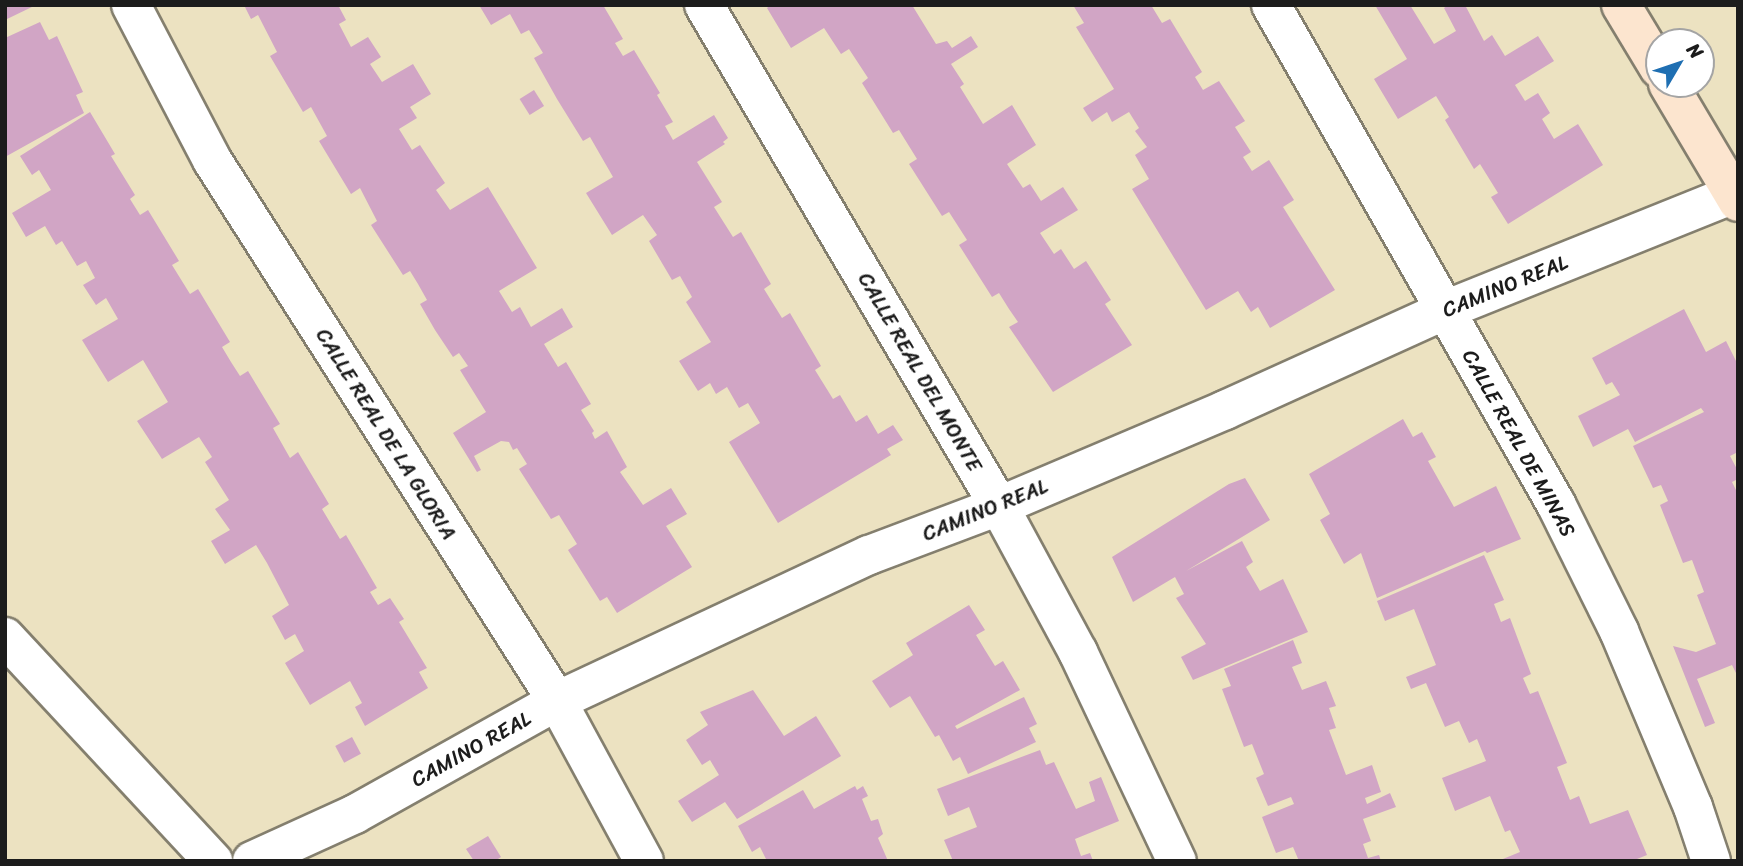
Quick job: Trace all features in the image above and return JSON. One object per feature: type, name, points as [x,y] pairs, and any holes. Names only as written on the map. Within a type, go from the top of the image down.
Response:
[{"type":"street","name":"CALLE REAL DE LA GLORIA","points":[[131,5],[212,160],[556,701],[644,861]]},
{"type":"street","name":"CALLE REAL DEL MONTE","points":[[704,5],[999,506],[1078,652],[1177,861]]},
{"type":"street","name":"CALLE REAL DE MINAS","points":[[1271,5],[1556,504],[1619,631],[1693,807],[1711,861]]},
{"type":"street","points":[[1621,5],[1645,45]]},
{"type":"street","points":[[1676,98],[1736,196]]},
{"type":"street","name":"CAMINO REAL","points":[[252,861],[355,814],[556,701],[869,555],[999,506],[1225,410],[1445,310],[1736,196]]},
{"type":"street","points":[[5,637],[213,861]]},
{"type":"building","points":[[5,5],[36,5],[5,20]]},
{"type":"building","points":[[244,5],[338,5],[346,20],[339,24],[351,47],[368,37],[381,57],[370,64],[382,82],[413,64],[431,94],[410,107],[417,118],[399,129],[412,150],[420,145],[445,183],[436,190],[450,210],[488,187],[537,268],[499,291],[512,312],[520,307],[531,327],[562,308],[573,327],[544,344],[558,367],[566,362],[591,404],[581,410],[594,431],[592,433],[595,439],[607,431],[627,467],[620,472],[643,505],[671,488],[687,514],[666,526],[692,567],[617,613],[607,597],[600,601],[568,550],[577,544],[559,515],[551,519],[519,469],[527,464],[517,448],[513,450],[509,442],[501,441],[474,456],[481,470],[477,472],[453,433],[486,412],[460,370],[468,366],[459,353],[453,357],[435,330],[420,304],[427,300],[418,284],[410,271],[403,275],[371,225],[377,221],[360,188],[351,194],[319,141],[327,136],[311,107],[303,112],[270,56],[277,52],[258,15],[251,19]]},
{"type":"building","points":[[479,5],[603,5],[623,39],[615,43],[623,56],[634,50],[660,93],[657,95],[673,122],[665,126],[673,140],[714,115],[728,138],[723,142],[725,144],[697,162],[722,202],[714,207],[733,237],[741,232],[771,284],[764,289],[782,318],[790,313],[821,366],[815,370],[833,399],[840,395],[856,422],[867,415],[878,434],[893,425],[903,440],[887,449],[891,455],[778,523],[729,442],[760,423],[748,403],[739,408],[727,387],[716,394],[710,383],[698,391],[679,361],[711,342],[686,302],[692,297],[680,276],[672,280],[649,241],[657,235],[643,215],[612,235],[586,193],[613,177],[590,137],[583,141],[557,99],[534,58],[543,53],[529,30],[521,34],[510,14],[491,25]]},
{"type":"building","points":[[770,5],[912,5],[936,44],[947,41],[952,48],[971,36],[978,47],[951,64],[964,84],[960,87],[983,124],[1012,105],[1036,145],[1007,164],[1023,188],[1030,184],[1041,201],[1063,187],[1078,210],[1040,233],[1054,254],[1061,249],[1074,269],[1086,261],[1111,300],[1105,304],[1132,345],[1053,392],[1009,327],[1018,322],[999,293],[992,297],[959,245],[967,240],[949,212],[942,216],[909,164],[917,159],[899,130],[893,133],[862,83],[868,78],[849,49],[841,54],[824,28],[791,48],[767,8]]},
{"type":"building","points":[[1073,5],[1151,5],[1162,23],[1170,19],[1202,72],[1195,77],[1203,90],[1219,81],[1245,121],[1235,127],[1251,152],[1243,157],[1252,171],[1269,160],[1294,200],[1283,207],[1335,290],[1270,328],[1258,307],[1251,312],[1238,291],[1206,310],[1132,189],[1149,179],[1135,155],[1147,147],[1135,131],[1139,128],[1129,112],[1112,122],[1107,112],[1092,122],[1083,108],[1114,89],[1076,27],[1084,23]]},
{"type":"building","points":[[1375,5],[1410,5],[1434,44],[1456,31],[1444,8],[1448,5],[1465,5],[1484,41],[1492,35],[1505,56],[1538,36],[1554,61],[1515,85],[1525,101],[1538,93],[1550,113],[1542,119],[1554,139],[1578,124],[1603,165],[1508,224],[1491,197],[1498,193],[1480,164],[1474,169],[1445,120],[1449,117],[1436,96],[1398,119],[1374,79],[1407,59]]},
{"type":"building","points":[[40,22],[49,40],[57,36],[83,92],[76,95],[84,113],[5,157],[5,38]]},
{"type":"building","points":[[534,90],[544,106],[530,115],[520,99]]},
{"type":"building","points":[[90,112],[115,154],[111,156],[135,195],[130,199],[140,215],[148,210],[179,261],[172,265],[190,294],[198,289],[230,342],[222,347],[231,362],[240,376],[248,371],[280,424],[273,428],[290,458],[298,452],[329,504],[322,509],[340,539],[346,535],[377,588],[370,592],[378,605],[390,598],[404,619],[399,622],[427,668],[419,672],[428,688],[365,726],[355,707],[362,703],[350,681],[310,705],[285,663],[304,651],[295,634],[285,640],[272,616],[289,605],[256,545],[225,564],[211,541],[230,530],[215,509],[229,500],[205,462],[212,457],[199,437],[162,459],[137,421],[168,402],[143,360],[108,382],[82,340],[118,319],[106,298],[96,305],[83,285],[95,278],[86,261],[77,266],[62,241],[56,245],[45,226],[26,237],[12,213],[51,190],[39,170],[32,175],[20,156]]},
{"type":"building","points":[[1684,309],[1706,352],[1726,341],[1738,365],[1738,452],[1730,456],[1738,471],[1738,479],[1732,482],[1738,494],[1738,677],[1732,665],[1697,679],[1715,723],[1705,727],[1673,646],[1696,652],[1716,644],[1697,595],[1704,592],[1692,560],[1683,563],[1660,505],[1668,501],[1661,485],[1653,488],[1633,446],[1704,412],[1701,408],[1635,442],[1628,429],[1593,447],[1578,416],[1620,395],[1612,382],[1606,385],[1592,358]]},
{"type":"building","points":[[1403,419],[1413,437],[1422,432],[1436,457],[1428,461],[1454,507],[1496,486],[1521,539],[1487,553],[1485,551],[1377,598],[1361,553],[1344,564],[1320,520],[1330,514],[1309,474]]},
{"type":"building","points":[[1245,478],[1270,520],[1186,571],[1242,541],[1253,562],[1246,567],[1260,591],[1283,579],[1308,632],[1193,680],[1181,657],[1206,644],[1176,598],[1184,594],[1175,577],[1133,602],[1112,557],[1229,484]]},
{"type":"building","points":[[1484,555],[1504,600],[1494,604],[1501,622],[1510,618],[1531,674],[1523,678],[1530,694],[1538,691],[1567,763],[1557,767],[1570,800],[1579,796],[1590,824],[1628,810],[1647,855],[1632,861],[1498,861],[1520,852],[1510,830],[1505,832],[1490,796],[1455,811],[1442,778],[1486,761],[1477,739],[1469,743],[1459,721],[1445,727],[1426,683],[1411,689],[1406,677],[1436,665],[1414,609],[1385,621],[1377,601]]},
{"type":"building","points":[[969,605],[985,630],[976,635],[995,666],[1003,661],[1020,690],[955,726],[957,729],[1024,697],[1037,724],[1029,728],[1036,742],[968,774],[960,757],[953,761],[939,735],[935,737],[910,696],[890,708],[872,681],[913,655],[906,643]]},
{"type":"building","points":[[1293,640],[1302,663],[1292,667],[1302,690],[1326,681],[1336,706],[1329,708],[1336,728],[1329,730],[1346,775],[1372,765],[1381,792],[1365,798],[1367,804],[1390,793],[1396,807],[1363,819],[1371,841],[1363,844],[1368,858],[1379,855],[1381,861],[1299,861],[1293,847],[1276,853],[1262,817],[1294,804],[1291,797],[1268,806],[1256,778],[1264,774],[1252,744],[1244,747],[1222,689],[1231,686],[1224,669]]},
{"type":"building","points":[[753,690],[784,736],[816,716],[841,756],[737,819],[725,802],[692,822],[678,801],[719,775],[710,760],[702,765],[686,740],[708,725],[700,712]]},
{"type":"building","points":[[352,737],[361,754],[344,763],[335,746]]},
{"type":"building","points":[[1040,750],[1046,765],[1054,762],[1076,809],[1095,801],[1089,782],[1101,777],[1119,821],[1075,839],[1081,856],[1090,853],[1093,861],[953,861],[944,840],[977,827],[969,807],[948,816],[937,789]]},
{"type":"building","points":[[855,786],[857,790],[863,786],[868,796],[862,799],[871,821],[878,819],[883,834],[878,838],[888,861],[767,861],[760,847],[752,852],[738,826],[803,790],[814,809]]},
{"type":"building","points":[[488,836],[501,857],[495,861],[474,861],[466,849]]}]
